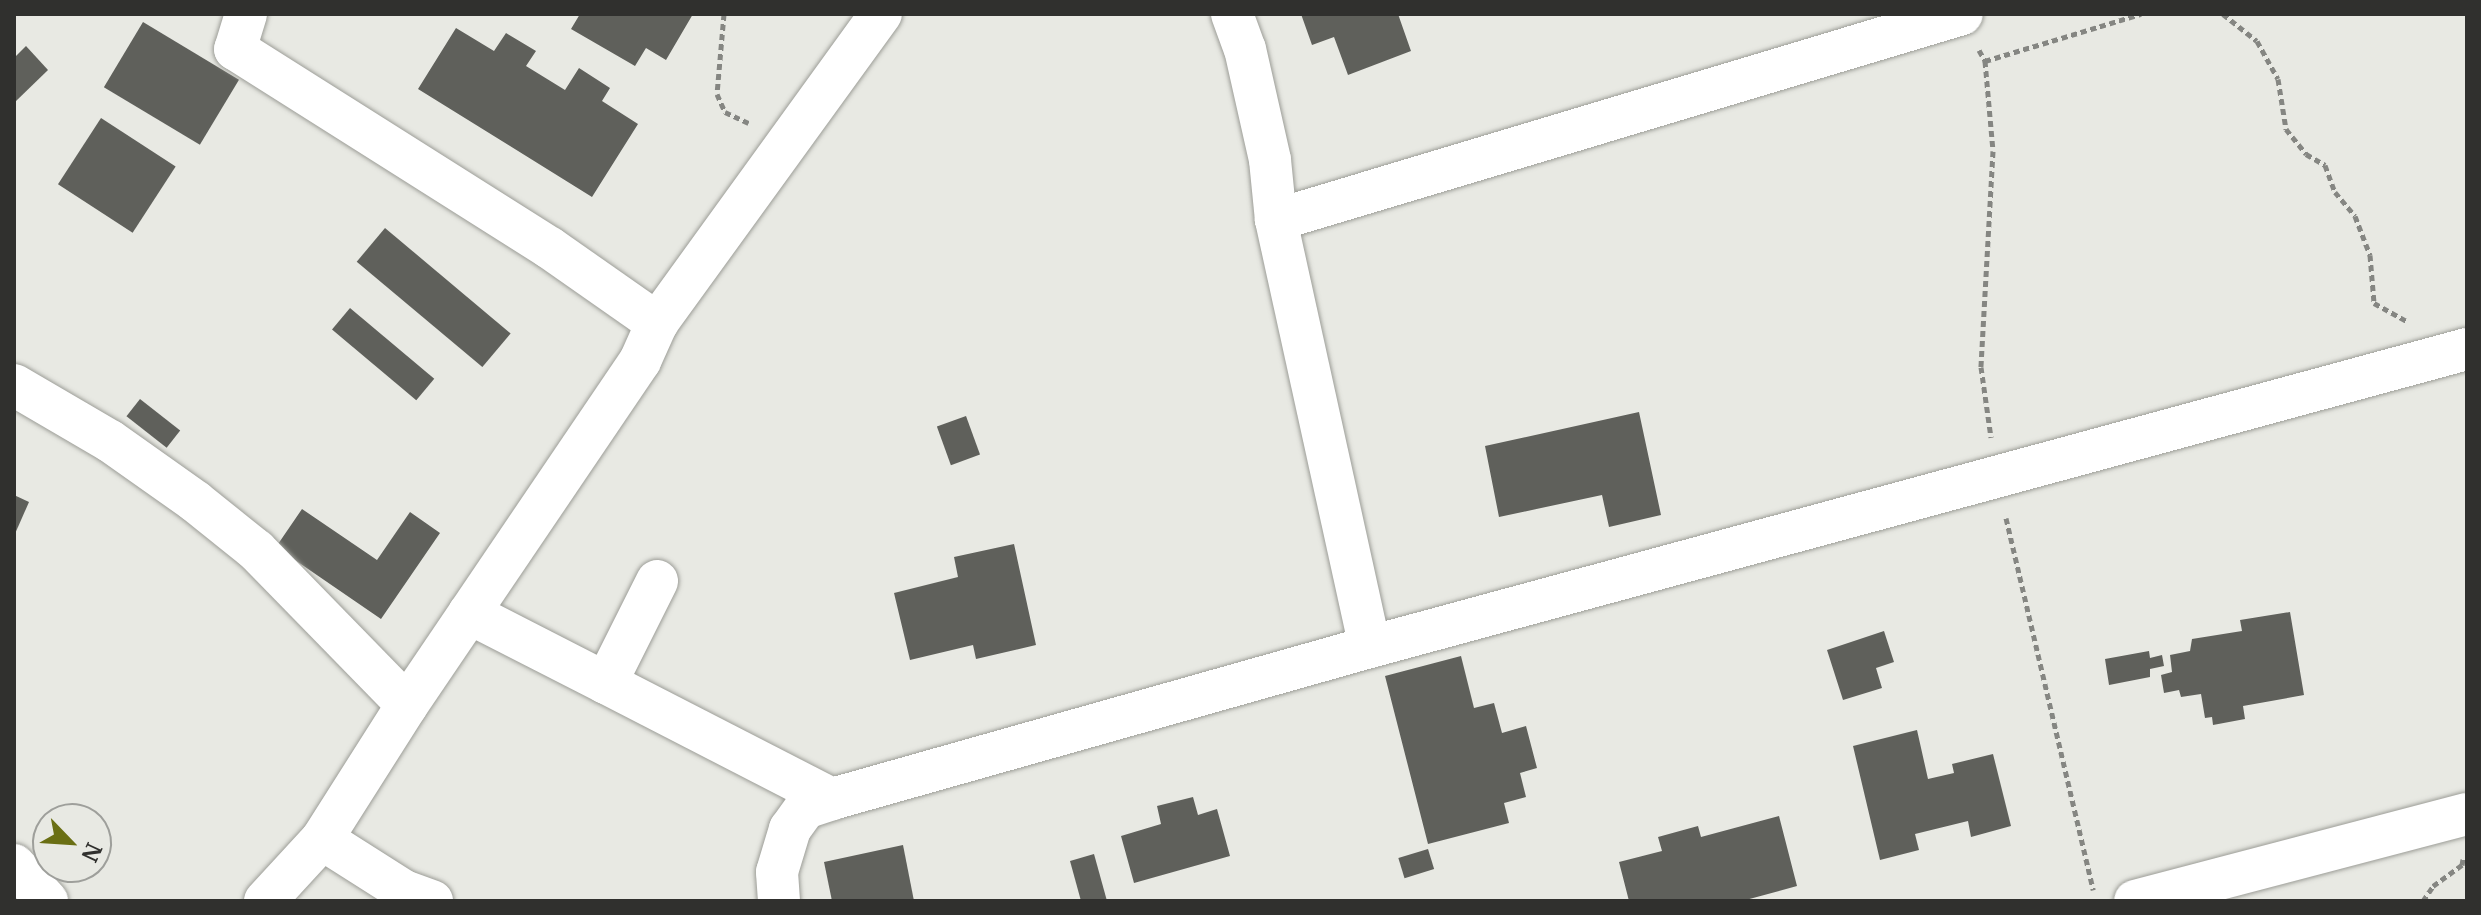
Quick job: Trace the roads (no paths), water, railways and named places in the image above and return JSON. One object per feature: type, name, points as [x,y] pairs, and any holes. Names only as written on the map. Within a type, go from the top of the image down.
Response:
[{"type":"street","points":[[246,14],[235,49],[550,248],[657,323]]},
{"type":"street","points":[[265,901],[322,839],[407,705],[640,361],[657,323],[881,14]]},
{"type":"street","points":[[1232,14],[1245,49],[1270,160],[1276,220],[1370,647]]},
{"type":"street","points":[[1276,220],[1961,14]]},
{"type":"street","points":[[779,901],[777,872],[790,829],[805,808],[832,799],[1370,647],[2460,352]]},
{"type":"street","points":[[14,385],[110,441],[196,502],[256,550],[407,705]]},
{"type":"street","points":[[606,683],[657,581]]},
{"type":"street","points":[[469,613],[832,799]]},
{"type":"street","points":[[2135,901],[2467,814]]},
{"type":"street","points":[[322,839],[404,891],[432,901]]},
{"type":"street","points":[[14,865],[47,901]]}]
